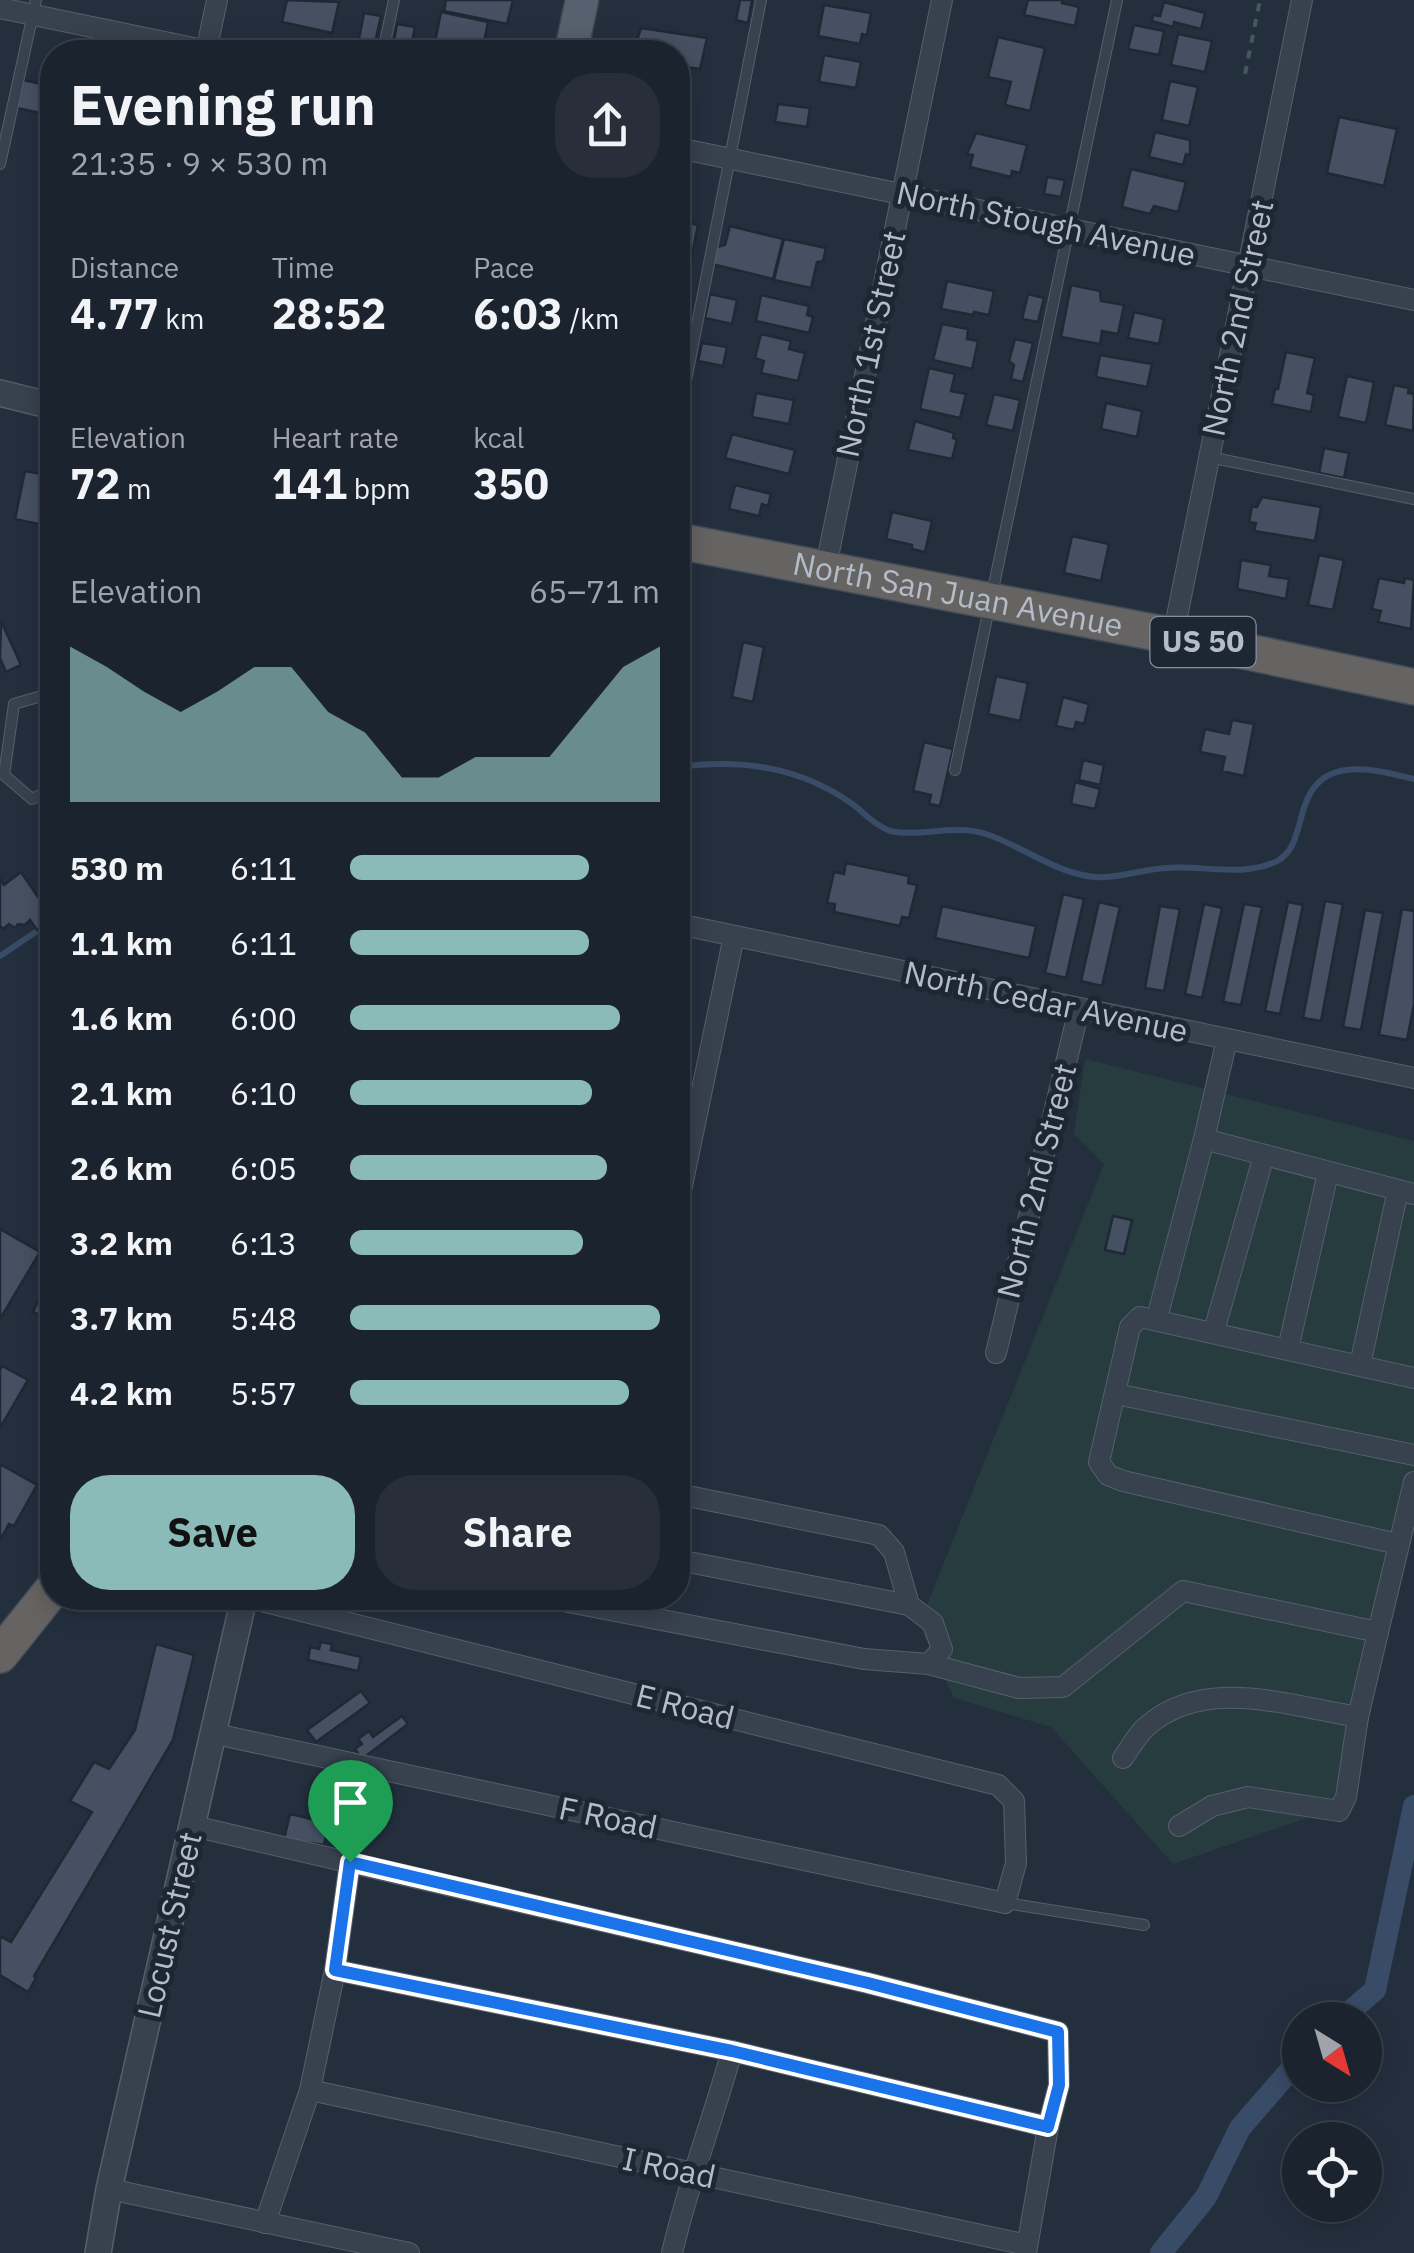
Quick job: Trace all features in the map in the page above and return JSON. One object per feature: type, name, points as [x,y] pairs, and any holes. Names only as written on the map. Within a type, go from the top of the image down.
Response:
[{"type":"highway","name":"North San Juan Avenue","points":[[690,544],[1173,636],[1414,687]]},
{"type":"highway","points":[[0,1655],[40,1605]]},
{"type":"main road","points":[[574,40],[582,0]]},
{"type":"street","points":[[210,40],[217,0]]},
{"type":"street","name":"North 1st Street","points":[[824,571],[942,0]]},
{"type":"street","name":"North 2nd Street","points":[[1173,636],[1302,0]]},
{"type":"street","points":[[0,8],[34,8],[161,40]]},
{"type":"street","name":"North Stough Avenue","points":[[690,151],[1414,300]]},
{"type":"street","points":[[0,393],[40,403]]},
{"type":"street","name":"North Cedar Avenue","points":[[690,927],[1414,1078]]},
{"type":"street","points":[[690,1147],[734,936]]},
{"type":"street","name":"North 2nd Street","points":[[996,1353],[1078,1009]]},
{"type":"street","points":[[1158,1318],[1226,1039]]},
{"type":"street","points":[[1204,1139],[1406,1192],[1360,1365]]},
{"type":"street","points":[[1214,1331],[1264,1155]]},
{"type":"street","points":[[1288,1348],[1328,1172]]},
{"type":"street","points":[[1398,1544],[1122,1481],[1108,1475],[1100,1462],[1130,1327],[1140,1317],[1414,1378]]},
{"type":"street","points":[[1116,1394],[1414,1455]]},
{"type":"street","points":[[1180,1826],[1212,1806],[1248,1797],[1339,1810],[1346,1797],[1358,1716],[1414,1482]]},
{"type":"street","points":[[690,1496],[879,1535],[894,1552],[910,1604]]},
{"type":"street","points":[[690,1562],[910,1604],[933,1623],[938,1636],[942,1649],[929,1664]]},
{"type":"street","points":[[610,1610],[864,1659],[929,1664],[1019,1688],[1063,1687],[1182,1591],[1378,1632]]},
{"type":"street","name":"Locust Street","points":[[98,2253],[212,1732],[244,1610]]},
{"type":"street","name":"E Road","points":[[295,1610],[998,1785],[1014,1801],[1016,1863],[1004,1903]]},
{"type":"street","points":[[1123,1758],[1145,1728],[1179,1705],[1222,1695],[1358,1716]]},
{"type":"street","name":"F Road","points":[[212,1732],[1004,1903]]},
{"type":"street","points":[[192,1826],[868,1983],[1058,2032],[1059,2085],[1026,2249]]},
{"type":"street","points":[[265,2222],[310,2090],[335,1970],[350,1862]]},
{"type":"street","points":[[335,1970],[732,2051],[1048,2127]]},
{"type":"street","points":[[672,2253],[692,2173],[732,2051]]},
{"type":"street","name":"I Road","points":[[310,2090],[1026,2249]]},
{"type":"street","points":[[109,2189],[409,2253]]},
{"type":"lane","points":[[386,40],[394,0]]},
{"type":"lane","points":[[690,361],[761,0]]},
{"type":"lane","points":[[955,770],[1117,0]]},
{"type":"lane","points":[[0,164],[34,8]]},
{"type":"lane","points":[[1209,457],[1414,500]]},
{"type":"lane","points":[[40,696],[14,704],[4,775],[32,799],[40,795]]},
{"type":"lane","points":[[1004,1903],[1144,1926]]},
{"type":"path","points":[[1245,74],[1260,0]]},
{"type":"green space","points":[[1085,1059],[1414,1141],[1414,1478],[1336,1808],[1173,1864],[1051,1727],[954,1698],[919,1625],[1104,1164],[1074,1134]]},
{"type":"building","points":[[287,0],[339,2],[332,33],[282,22]]},
{"type":"building","points":[[446,0],[513,0],[507,24],[444,11]]},
{"type":"building","points":[[740,0],[752,0],[748,23],[736,20]]},
{"type":"building","points":[[1028,0],[1063,0],[1062,3],[1079,7],[1075,26],[1024,15]]},
{"type":"building","points":[[1164,2],[1205,13],[1201,29],[1152,21],[1153,15],[1160,16]]},
{"type":"building","points":[[824,5],[871,13],[867,35],[862,34],[860,44],[818,36]]},
{"type":"building","points":[[441,12],[488,22],[484,40],[435,40]]},
{"type":"building","points":[[364,13],[381,16],[376,40],[359,40]]},
{"type":"building","points":[[397,24],[415,27],[412,40],[394,40]]},
{"type":"building","points":[[1134,25],[1164,31],[1159,55],[1128,49]]},
{"type":"building","points":[[641,28],[707,38],[700,69],[690,68],[690,40],[637,40]]},
{"type":"building","points":[[1178,34],[1212,41],[1205,72],[1171,65]]},
{"type":"building","points":[[998,37],[1045,48],[1030,111],[1005,105],[1011,82],[988,77]]},
{"type":"building","points":[[824,55],[861,62],[856,88],[819,82]]},
{"type":"building","points":[[23,80],[40,84],[40,113],[17,108]]},
{"type":"building","points":[[1170,81],[1198,87],[1189,126],[1162,120]]},
{"type":"building","points":[[778,104],[810,108],[807,127],[775,122]]},
{"type":"building","points":[[1339,117],[1397,129],[1384,186],[1327,173]]},
{"type":"building","points":[[1155,132],[1190,140],[1190,155],[1186,154],[1183,165],[1149,157]]},
{"type":"building","points":[[976,133],[1027,145],[1020,173],[1012,171],[1011,177],[970,167],[973,155],[967,154]]},
{"type":"building","points":[[1131,169],[1186,182],[1178,212],[1154,206],[1150,214],[1122,207]]},
{"type":"building","points":[[1047,177],[1065,180],[1061,197],[1044,194]]},
{"type":"building","points":[[690,223],[698,225],[690,265]]},
{"type":"building","points":[[730,226],[783,239],[773,279],[712,264],[716,247],[725,245]]},
{"type":"building","points":[[784,239],[826,248],[823,261],[817,262],[811,288],[774,280]]},
{"type":"building","points":[[947,281],[994,291],[989,315],[941,309]]},
{"type":"building","points":[[1071,285],[1100,291],[1101,301],[1124,305],[1118,334],[1102,331],[1100,344],[1061,337]]},
{"type":"building","points":[[710,294],[737,300],[732,324],[705,318]]},
{"type":"building","points":[[1028,294],[1044,298],[1038,322],[1022,319]]},
{"type":"building","points":[[761,295],[809,306],[807,315],[813,317],[809,333],[756,321]]},
{"type":"building","points":[[1134,312],[1164,319],[1159,344],[1128,338]]},
{"type":"building","points":[[942,324],[968,329],[967,339],[978,341],[972,369],[933,360]]},
{"type":"building","points":[[761,334],[791,341],[789,349],[805,353],[798,381],[761,373],[764,361],[755,358]]},
{"type":"building","points":[[1015,339],[1033,343],[1023,382],[1011,379],[1014,365],[1009,361]]},
{"type":"building","points":[[702,343],[727,347],[723,366],[698,361]]},
{"type":"building","points":[[1286,352],[1315,358],[1307,393],[1314,395],[1311,412],[1272,404]]},
{"type":"building","points":[[1100,355],[1152,364],[1147,387],[1096,377]]},
{"type":"building","points":[[929,368],[955,374],[951,391],[966,394],[960,418],[920,409]]},
{"type":"building","points":[[1347,376],[1374,382],[1366,423],[1338,417]]},
{"type":"building","points":[[1394,385],[1409,388],[1408,393],[1414,394],[1413,431],[1385,425]]},
{"type":"building","points":[[756,393],[794,400],[789,424],[752,417]]},
{"type":"building","points":[[994,394],[1020,400],[1013,431],[986,425]]},
{"type":"building","points":[[1106,403],[1142,411],[1137,437],[1101,429]]},
{"type":"building","points":[[915,421],[954,433],[953,438],[957,439],[952,459],[908,450]]},
{"type":"building","points":[[732,434],[795,450],[789,474],[725,458]]},
{"type":"building","points":[[1324,448],[1349,453],[1344,478],[1319,473]]},
{"type":"building","points":[[25,471],[40,474],[40,524],[15,519]]},
{"type":"building","points":[[735,485],[771,494],[768,506],[762,504],[759,516],[729,509]]},
{"type":"building","points":[[1262,497],[1321,507],[1315,541],[1254,531],[1256,523],[1249,522],[1252,506],[1257,507]]},
{"type":"building","points":[[892,512],[932,521],[925,552],[886,539]]},
{"type":"building","points":[[1072,536],[1109,544],[1101,581],[1064,573]]},
{"type":"building","points":[[1319,555],[1344,560],[1333,610],[1308,605]]},
{"type":"building","points":[[1241,560],[1271,565],[1269,576],[1289,579],[1286,599],[1237,589]]},
{"type":"building","points":[[1379,578],[1404,583],[1405,578],[1414,580],[1411,629],[1378,622],[1381,611],[1372,609]]},
{"type":"building","points":[[1,621],[21,665],[6,672],[0,658]]},
{"type":"building","points":[[743,642],[764,647],[753,702],[732,697]]},
{"type":"building","points":[[996,676],[1028,683],[1020,721],[988,714]]},
{"type":"building","points":[[1063,697],[1089,704],[1084,724],[1076,722],[1074,730],[1056,726]]},
{"type":"building","points":[[1232,720],[1254,724],[1244,776],[1222,771],[1225,757],[1200,752],[1205,729],[1229,734]]},
{"type":"building","points":[[924,742],[953,749],[940,806],[929,804],[931,795],[913,791]]},
{"type":"building","points":[[1083,760],[1104,765],[1100,785],[1079,780]]},
{"type":"building","points":[[1075,782],[1100,789],[1095,809],[1071,804]]},
{"type":"building","points":[[846,863],[909,876],[908,883],[917,885],[909,918],[902,917],[900,926],[834,912],[835,904],[827,903],[834,872],[844,874]]},
{"type":"building","points":[[21,872],[40,895],[40,928],[37,930],[30,920],[15,928],[9,924],[3,929],[0,926],[0,879],[4,885]]},
{"type":"building","points":[[1063,894],[1084,899],[1066,978],[1045,973]]},
{"type":"building","points":[[1325,901],[1343,904],[1321,1021],[1303,1018]]},
{"type":"building","points":[[1099,902],[1120,907],[1102,986],[1081,981]]},
{"type":"building","points":[[1288,902],[1303,905],[1280,1014],[1265,1011]]},
{"type":"building","points":[[1204,904],[1222,908],[1202,998],[1185,994]]},
{"type":"building","points":[[1244,904],[1262,907],[1241,1005],[1223,1002]]},
{"type":"building","points":[[942,906],[1036,926],[1029,958],[935,938]]},
{"type":"building","points":[[1160,906],[1180,909],[1164,991],[1145,988]]},
{"type":"building","points":[[1402,909],[1414,911],[1414,1004],[1407,1040],[1379,1035]]},
{"type":"building","points":[[1365,910],[1383,913],[1361,1030],[1343,1027]]},
{"type":"building","points":[[1113,1216],[1132,1220],[1124,1254],[1105,1250]]},
{"type":"building","points":[[0,1229],[40,1252],[0,1319]]},
{"type":"building","points":[[40,1297],[40,1315],[33,1312]]},
{"type":"building","points":[[2,1366],[28,1380],[0,1428],[0,1370]]},
{"type":"building","points":[[0,1464],[37,1485],[14,1526],[9,1524],[0,1540]]},
{"type":"building","points":[[321,1642],[332,1644],[331,1650],[361,1657],[358,1671],[308,1660],[310,1647],[319,1649]]},
{"type":"building","points":[[156,1644],[194,1655],[173,1740],[28,1992],[0,1975],[0,1936],[11,1942],[92,1812],[70,1801],[94,1762],[109,1769],[135,1730]]},
{"type":"building","points":[[361,1691],[370,1703],[316,1742],[307,1730]]},
{"type":"building","points":[[402,1716],[408,1724],[362,1759],[355,1749],[362,1744],[358,1739],[369,1731],[373,1737]]},
{"type":"building","points":[[290,1814],[316,1820],[317,1815],[327,1817],[324,1845],[284,1839]]},
{"type":"waterway","points":[[690,766],[746,765],[789,773],[831,791],[889,831],[975,831],[1090,877],[1166,868],[1239,870],[1266,865],[1289,850],[1307,800],[1326,776],[1353,769],[1414,779]]},
{"type":"waterway","points":[[0,956],[40,929]]},
{"type":"waterway","points":[[1361,2002],[1375,1990],[1414,1806]]},
{"type":"waterway","points":[[1161,2253],[1206,2197],[1240,2128],[1282,2080]]},
{"type":"route","points":[[350,1862],[868,1983],[1058,2032],[1059,2085],[1048,2127],[732,2051],[335,1970],[350,1862]]}]
